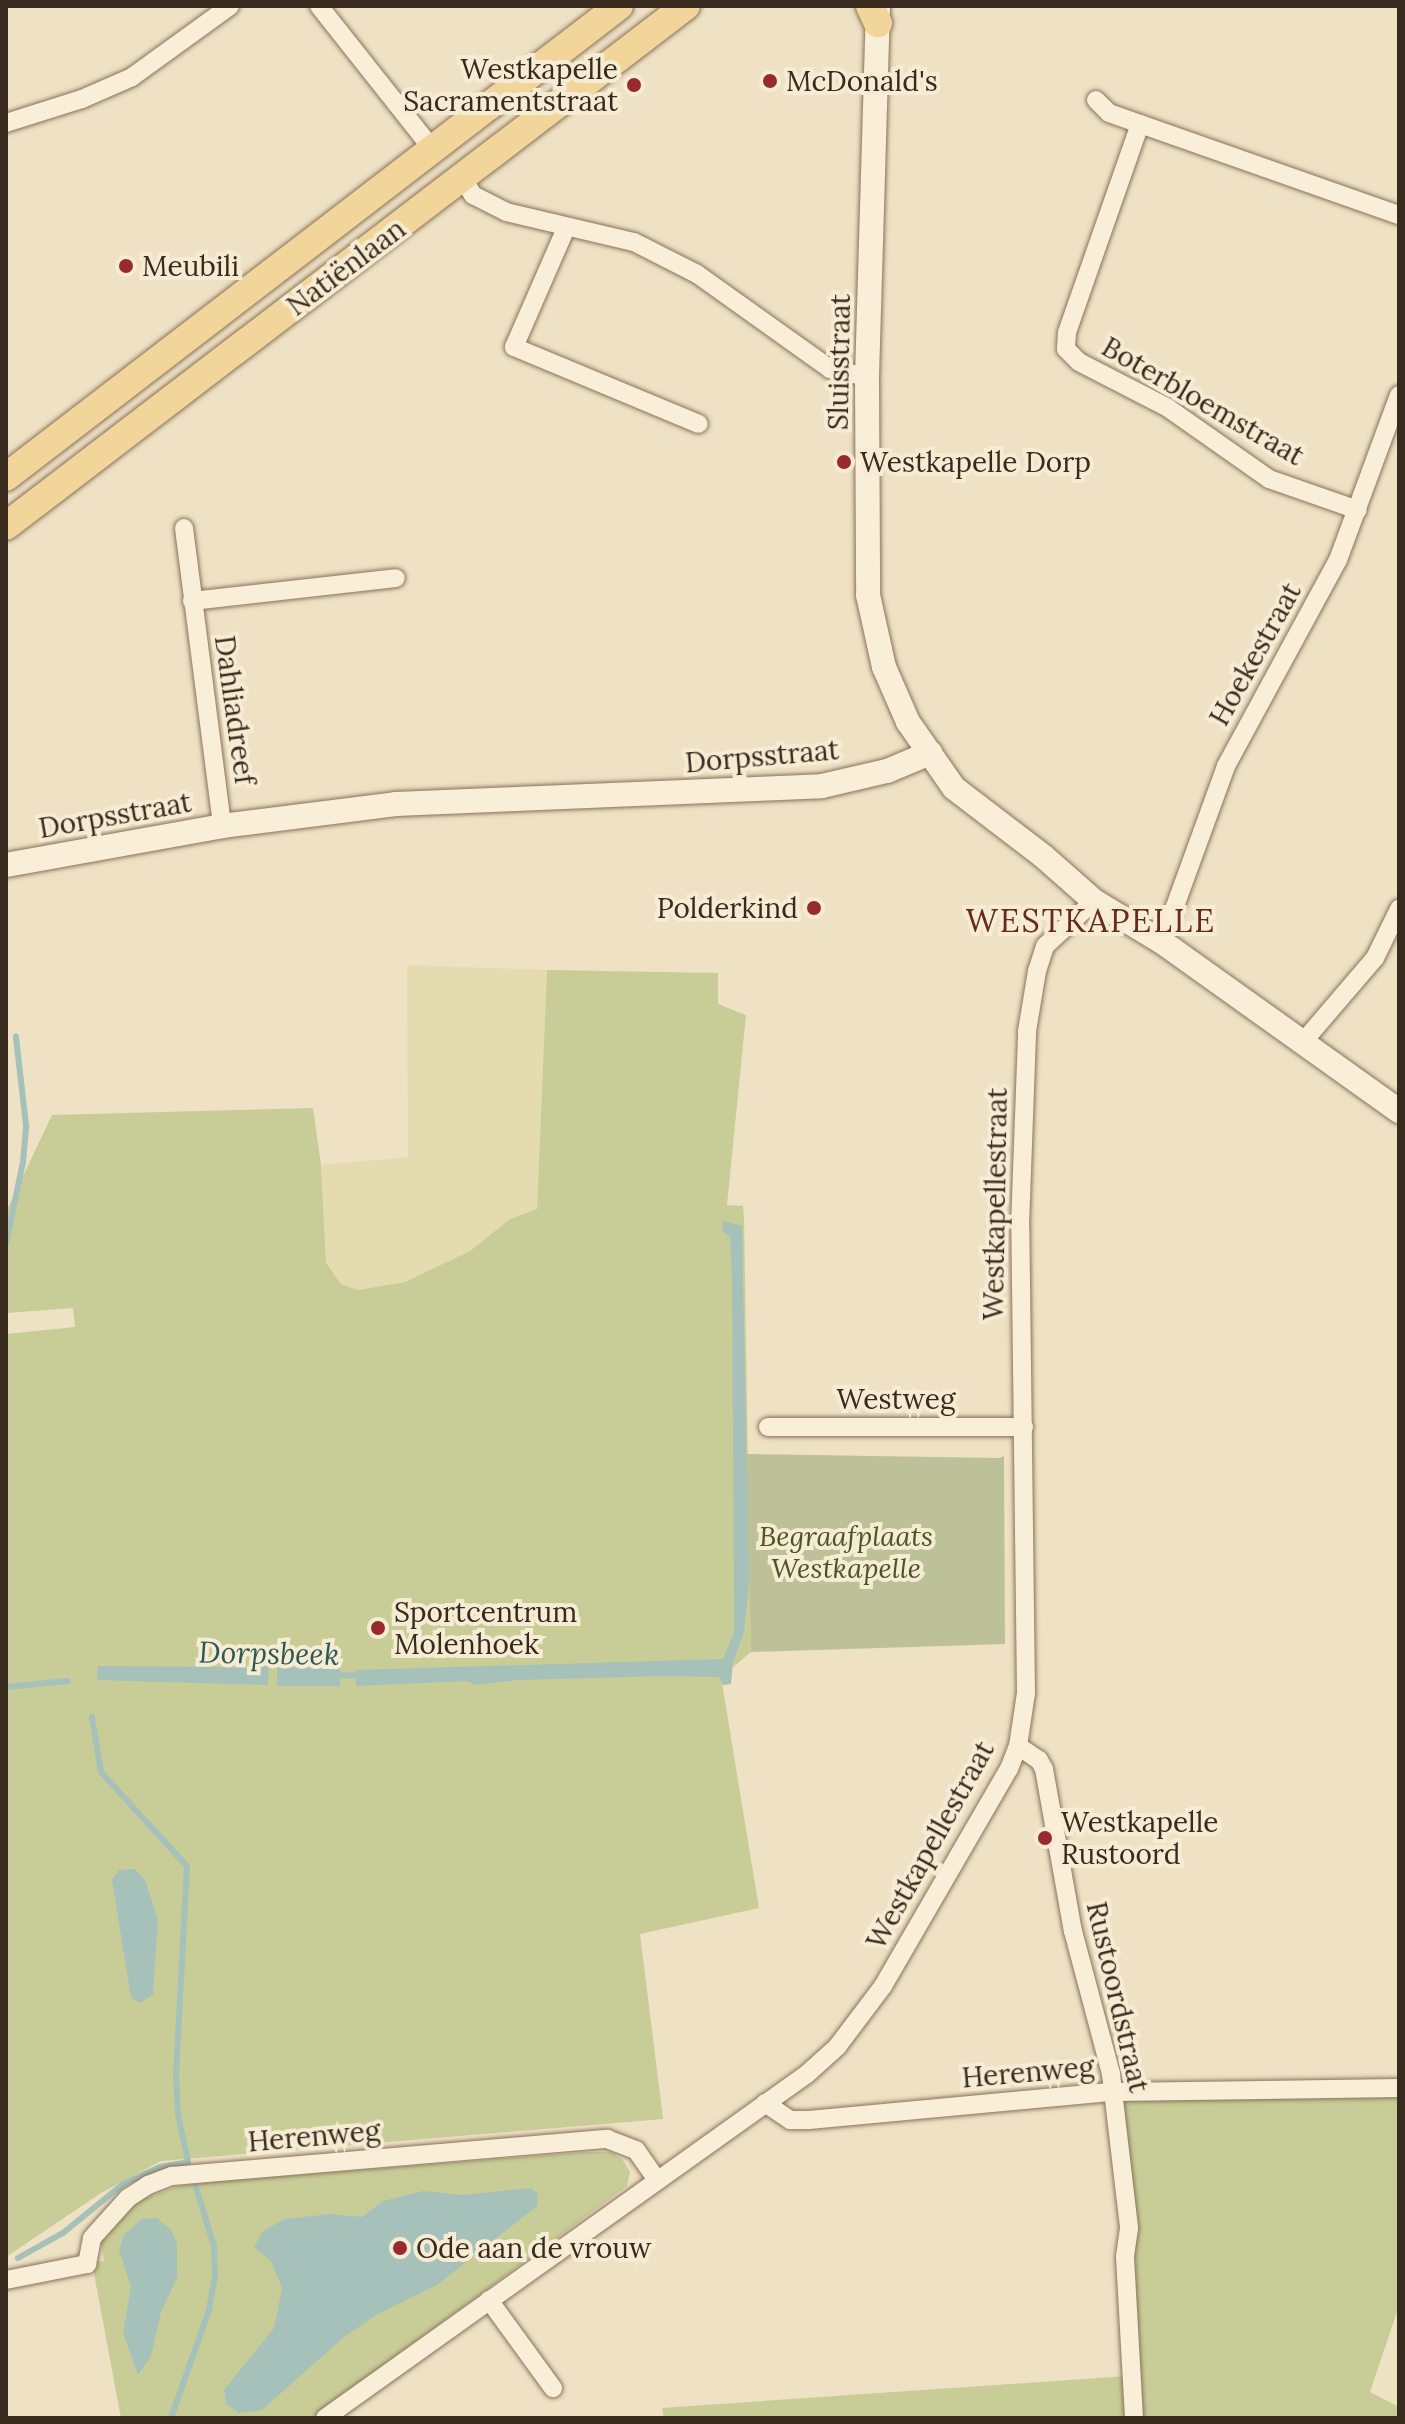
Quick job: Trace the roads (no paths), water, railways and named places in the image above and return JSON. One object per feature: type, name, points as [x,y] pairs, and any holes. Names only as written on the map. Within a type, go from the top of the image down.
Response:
[{"type":"main road","name":"Natiënlaan","points":[[6,477],[619,6]]},
{"type":"main road","name":"Natiënlaan","points":[[6,526],[686,6]]},
{"type":"street","points":[[6,123],[82,99],[132,77],[230,6]]},
{"type":"street","points":[[319,6],[434,151]]},
{"type":"street","name":"Sluisstraat","points":[[875,12],[867,377],[868,595],[884,667],[908,722],[930,753]]},
{"type":"street","points":[[1096,100],[1109,113],[1399,215]]},
{"type":"street","name":"Boterbloemstraat","points":[[1140,124],[1067,333],[1066,349],[1079,362],[1168,408],[1269,479],[1358,510]]},
{"type":"street","points":[[463,178],[473,195],[506,212],[634,242],[697,274],[830,369],[867,377]]},
{"type":"street","points":[[566,228],[514,347],[699,424]]},
{"type":"street","name":"Hoekestraat","points":[[1162,942],[1226,766],[1332,571],[1358,510],[1399,395]]},
{"type":"street","name":"Dahliadreef","points":[[184,528],[222,826]]},
{"type":"street","name":"Dahliadreef","points":[[192,601],[396,578]]},
{"type":"street","points":[[930,753],[954,788],[1043,856],[1094,901],[1162,942],[1399,1111]]},
{"type":"street","name":"Dorpsstraat","points":[[6,865],[222,826],[396,804],[822,786],[887,771],[930,753]]},
{"type":"street","name":"Westkapellestraat","points":[[325,2418],[807,2074],[859,2021],[980,1822],[1018,1746],[1026,1693],[1020,1226],[1027,1031],[1037,971],[1045,946],[1094,901]]},
{"type":"street","points":[[1303,1042],[1375,958],[1398,914]]},
{"type":"street","name":"Westweg","points":[[768,1427],[1024,1427]]},
{"type":"street","name":"Rustoordstraat","points":[[1018,1746],[1039,1760],[1044,1769],[1073,1931],[1113,2092],[1129,2228],[1125,2257],[1134,2418]]},
{"type":"street","name":"Herenweg","points":[[765,2103],[790,2120],[809,2120],[1113,2092],[1399,2088]]},
{"type":"street","name":"Herenweg","points":[[6,2280],[87,2264],[92,2238],[128,2198],[148,2185],[172,2176],[607,2139],[636,2150],[656,2179]]},
{"type":"street","points":[[489,2300],[553,2388]]},
{"type":"water","points":[[723,1221],[742,1226],[749,1583],[744,1632],[733,1662],[731,1684],[723,1685],[719,1677],[660,1676],[518,1680],[475,1685],[467,1681],[356,1686],[355,1670],[723,1659],[734,1632],[734,1599],[732,1276],[730,1237],[722,1231]]},
{"type":"water","points":[[98,1666],[269,1666],[268,1685],[97,1680]]},
{"type":"water","points":[[277,1667],[340,1667],[340,1686],[277,1686]]},
{"type":"water","points":[[135,1869],[145,1880],[158,1920],[153,1995],[139,2003],[131,1997],[112,1880],[119,1870]]},
{"type":"water","points":[[531,2188],[538,2194],[537,2206],[437,2285],[378,2314],[344,2337],[262,2410],[239,2413],[226,2404],[224,2390],[274,2328],[282,2288],[271,2261],[254,2247],[263,2231],[285,2219],[330,2214],[362,2217],[383,2201],[423,2191],[463,2195]]},
{"type":"water","points":[[157,2218],[171,2230],[177,2243],[177,2278],[161,2312],[151,2356],[138,2375],[123,2333],[131,2287],[119,2250],[124,2235],[142,2219]]},
{"type":"waterway","points":[[6,1244],[23,1162],[26,1125],[16,1037]]},
{"type":"waterway","name":"Dorpsbeek","points":[[335,1675],[360,1676]]},
{"type":"waterway","points":[[6,1687],[68,1681]]},
{"type":"waterway","points":[[18,2258],[63,2233],[123,2184],[160,2167],[188,2162],[178,2114],[176,2075],[187,1866],[101,1772],[92,1717]]},
{"type":"waterway","points":[[171,2418],[209,2310],[215,2275],[214,2246],[196,2187]]},
{"type":"place","name":"McDonald's","points":[[770,81]]},
{"type":"place","name":"Westkapelle Sacramentstraat","points":[[634,85]]},
{"type":"place","name":"Meubili","points":[[126,266]]},
{"type":"place","name":"Westkapelle Dorp","points":[[844,462]]},
{"type":"place","name":"Polderkind","points":[[814,908]]},
{"type":"place","name":"Sportcentrum Molenhoek","points":[[378,1628]]},
{"type":"place","name":"Westkapelle Rustoord","points":[[1045,1838]]},
{"type":"place","name":"Ode aan de vrouw","points":[[400,2248]]},
{"type":"district","name":"WESTKAPELLE","points":[[1091,921]]},
{"type":"park label","name":"Begraafplaats Westkapelle","points":[[846,1552]]}]
